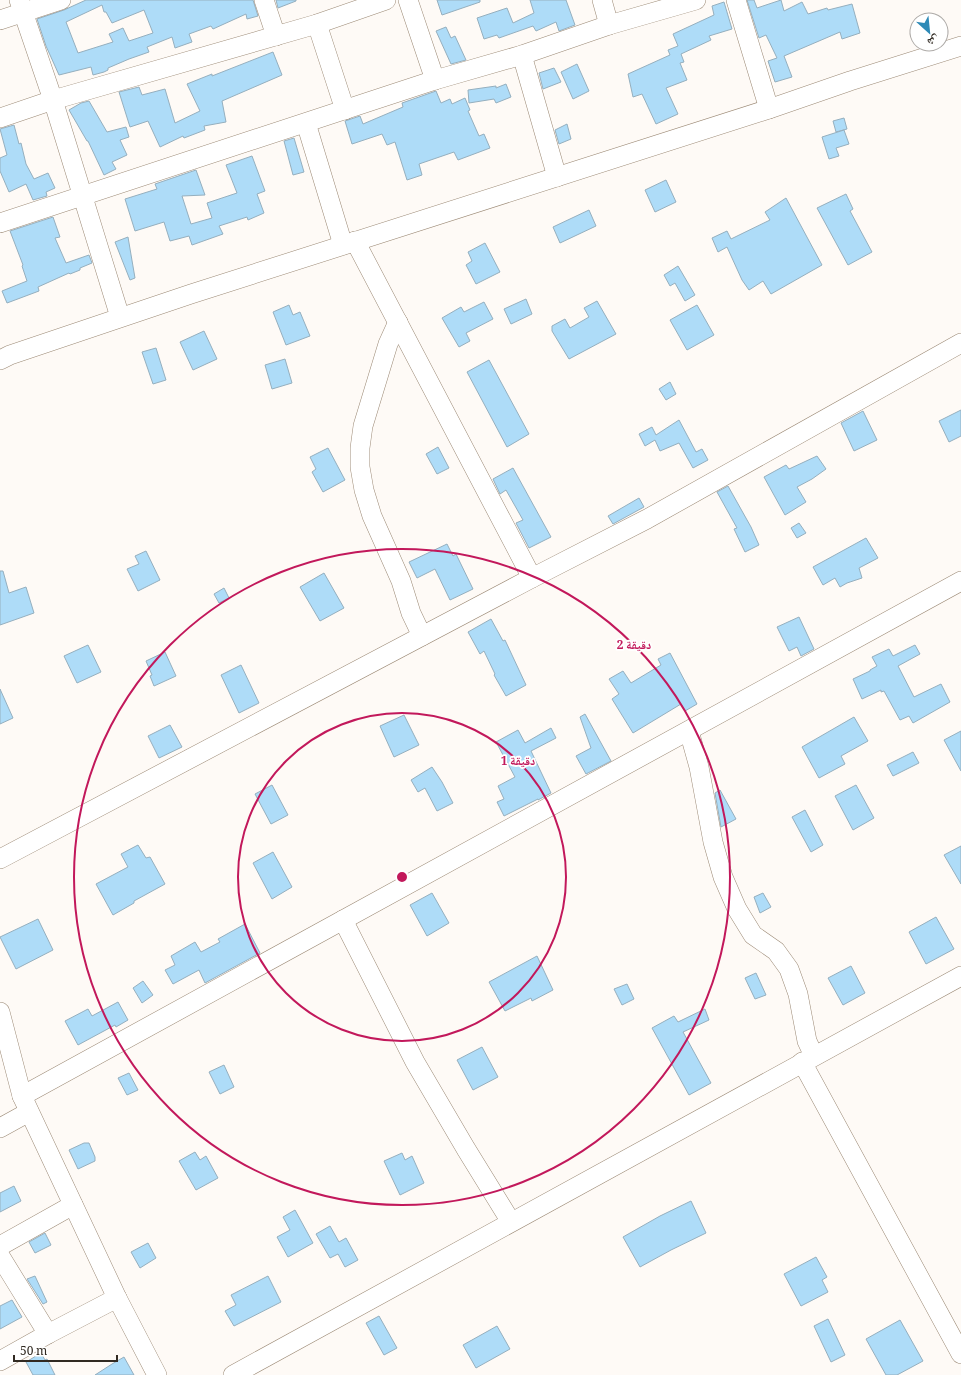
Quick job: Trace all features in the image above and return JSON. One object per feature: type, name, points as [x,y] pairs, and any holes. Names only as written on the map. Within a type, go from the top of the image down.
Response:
[{"type":"street","points":[[0,20],[21,6],[61,0]]},
{"type":"street","points":[[264,0],[276,36]]},
{"type":"street","points":[[0,118],[53,100],[317,24],[386,0]]},
{"type":"street","points":[[408,0],[434,80]]},
{"type":"street","points":[[602,0],[609,25]]},
{"type":"street","points":[[0,223],[434,80],[522,55],[609,25],[696,0]]},
{"type":"street","points":[[736,0],[769,109]]},
{"type":"street","points":[[21,6],[53,100],[120,317]]},
{"type":"street","points":[[317,24],[345,110]]},
{"type":"street","points":[[0,360],[10,355],[120,317],[961,46]]},
{"type":"street","points":[[522,55],[557,177]]},
{"type":"street","points":[[306,123],[349,243],[398,322],[532,578]]},
{"type":"street","points":[[398,322],[388,344],[363,426],[360,448],[360,467],[364,490],[372,516],[401,581],[411,612],[422,636]]},
{"type":"street","points":[[0,859],[532,578],[647,519],[961,343]]},
{"type":"street","points":[[0,1128],[26,1104],[343,920],[961,581]]},
{"type":"street","points":[[689,731],[699,767],[713,842],[723,877],[738,909],[753,934],[776,951],[789,969],[798,994],[808,1041],[808,1059],[961,1354]]},
{"type":"street","points":[[343,920],[415,1062],[511,1222]]},
{"type":"street","points":[[234,1375],[961,976]]},
{"type":"street","points":[[0,1012],[26,1104],[117,1298],[157,1375]]},
{"type":"street","points":[[0,1246],[73,1205]]},
{"type":"street","points":[[0,1256],[48,1334]]},
{"type":"street","points":[[0,1361],[117,1298]]},
{"type":"building","points":[[86,0],[253,0],[258,16],[247,19],[246,14],[213,29],[211,26],[189,34],[192,42],[175,48],[172,37],[147,47],[149,52],[108,68],[108,70],[104,72],[93,75],[91,67],[59,75],[46,46],[37,19],[64,10]],"holes":[[[102,5],[104,12],[106,12],[112,23],[144,10],[153,33],[129,41],[123,28],[109,34],[113,42],[78,53],[66,22]]]},
{"type":"building","points":[[276,0],[296,0],[296,1],[278,8]]},
{"type":"building","points":[[437,0],[480,0],[480,2],[442,15]]},
{"type":"building","points":[[530,0],[566,0],[575,25],[559,31],[556,22],[536,31],[533,26],[499,38],[497,35],[484,39],[477,18],[507,8],[513,23],[534,13]]},
{"type":"building","points":[[747,0],[754,0],[757,8],[781,0],[784,11],[802,2],[808,14],[827,8],[828,10],[852,4],[860,33],[842,39],[840,32],[784,56],[792,77],[775,82],[768,61],[777,58],[766,35],[759,38]]},
{"type":"building","points":[[724,2],[732,29],[709,36],[711,40],[681,54],[684,62],[680,63],[687,80],[666,88],[678,114],[656,124],[642,94],[633,97],[628,74],[670,55],[668,50],[678,46],[673,34],[714,15],[712,6]]},
{"type":"building","points":[[446,27],[451,38],[455,36],[466,60],[451,64],[436,31]]},
{"type":"building","points":[[273,52],[282,75],[222,101],[226,122],[204,126],[205,130],[184,138],[183,136],[160,147],[148,121],[130,127],[119,92],[139,87],[142,95],[165,89],[175,123],[200,111],[187,84],[212,74],[212,76]]},
{"type":"building","points":[[577,64],[589,91],[573,99],[561,72]]},
{"type":"building","points":[[554,68],[561,82],[543,89],[539,73]]},
{"type":"building","points":[[506,84],[511,97],[496,103],[494,99],[469,103],[468,90],[496,86],[496,88]]},
{"type":"building","points":[[436,91],[441,103],[450,99],[452,104],[465,98],[470,110],[468,111],[479,136],[484,134],[490,148],[458,160],[454,152],[419,164],[422,175],[407,180],[395,142],[387,145],[382,134],[352,144],[345,121],[360,116],[363,124],[403,107],[402,103]]},
{"type":"building","points":[[89,101],[107,132],[126,127],[129,137],[120,140],[127,155],[112,162],[116,169],[104,175],[88,141],[69,110],[81,103]]},
{"type":"building","points":[[844,118],[847,129],[836,132],[833,121]]},
{"type":"building","points":[[567,124],[571,139],[559,144],[555,130]]},
{"type":"building","points":[[14,125],[19,144],[21,143],[26,164],[34,179],[48,173],[55,188],[46,192],[47,196],[33,200],[26,184],[9,192],[0,171],[0,158],[7,155],[0,129]]},
{"type":"building","points":[[844,130],[849,144],[836,148],[839,156],[829,159],[822,137]]},
{"type":"building","points":[[294,138],[304,172],[293,175],[284,141]]},
{"type":"building","points":[[252,156],[265,191],[257,194],[264,213],[248,220],[247,217],[219,226],[223,234],[192,245],[189,236],[170,241],[164,222],[135,231],[125,199],[157,189],[155,184],[196,170],[205,195],[182,196],[191,224],[212,218],[207,203],[237,193],[226,165]]},
{"type":"building","points":[[666,180],[676,202],[655,212],[645,190]]},
{"type":"building","points":[[846,194],[853,209],[850,211],[872,252],[848,265],[817,208]]},
{"type":"building","points":[[786,198],[822,265],[771,294],[763,281],[749,290],[742,280],[727,247],[718,252],[712,238],[727,231],[731,239],[770,220],[765,212]]},
{"type":"building","points":[[589,210],[596,226],[560,243],[553,227]]},
{"type":"building","points":[[53,217],[60,237],[55,238],[66,263],[89,255],[92,263],[80,268],[80,270],[70,274],[69,273],[38,287],[39,291],[7,303],[2,291],[27,281],[22,266],[23,265],[10,231]]},
{"type":"building","points":[[128,237],[135,278],[130,280],[115,242]]},
{"type":"building","points":[[485,243],[500,272],[476,284],[466,265],[472,261],[468,252]]},
{"type":"building","points":[[678,266],[695,295],[685,301],[675,283],[670,286],[664,275]]},
{"type":"building","points":[[526,299],[532,314],[511,324],[504,309]]},
{"type":"building","points":[[597,301],[616,334],[569,359],[552,331],[552,326],[565,319],[570,328],[589,317],[584,308]]},
{"type":"building","points":[[484,302],[493,319],[466,333],[470,341],[459,347],[442,318],[461,307],[464,312]]},
{"type":"building","points":[[289,305],[293,315],[300,312],[310,336],[286,345],[273,312]]},
{"type":"building","points":[[697,305],[714,335],[687,350],[670,320]]},
{"type":"building","points":[[204,331],[217,359],[193,370],[180,342]]},
{"type":"building","points":[[156,348],[166,380],[153,384],[142,352]]},
{"type":"building","points":[[285,359],[292,383],[272,389],[265,365]]},
{"type":"building","points":[[489,360],[529,434],[507,447],[467,372]]},
{"type":"building","points":[[670,382],[676,394],[666,400],[659,389]]},
{"type":"building","points":[[961,410],[961,436],[949,442],[939,421]]},
{"type":"building","points":[[863,411],[877,440],[854,451],[841,423]]},
{"type":"building","points":[[679,420],[696,452],[702,449],[708,460],[693,468],[679,443],[660,451],[655,440],[645,446],[639,434],[652,427],[656,435]]},
{"type":"building","points":[[438,447],[449,468],[437,474],[426,454]]},
{"type":"building","points":[[328,448],[345,480],[323,492],[312,472],[316,469],[310,457]]},
{"type":"building","points":[[817,456],[826,469],[797,487],[806,502],[785,515],[764,477],[786,465],[789,469]]},
{"type":"building","points":[[513,468],[551,537],[529,548],[516,523],[523,520],[506,490],[500,494],[493,479]]},
{"type":"building","points":[[728,486],[751,527],[759,545],[745,552],[734,529],[737,528],[717,492]]},
{"type":"building","points":[[639,498],[644,507],[613,524],[608,516]]},
{"type":"building","points":[[799,523],[806,533],[797,538],[791,528]]},
{"type":"building","points":[[866,538],[878,558],[859,568],[862,578],[840,587],[835,578],[823,585],[813,567]]},
{"type":"building","points":[[447,544],[453,556],[456,554],[473,589],[450,600],[435,569],[417,578],[409,562]]},
{"type":"building","points":[[146,551],[160,580],[138,591],[127,569],[139,564],[135,556]]},
{"type":"building","points":[[0,571],[3,571],[9,593],[26,587],[34,613],[0,625]]},
{"type":"building","points":[[324,573],[344,608],[320,621],[300,587]]},
{"type":"building","points":[[224,588],[229,598],[219,603],[214,594]]},
{"type":"building","points":[[799,617],[814,649],[801,656],[797,647],[789,651],[777,627]]},
{"type":"building","points":[[491,619],[503,641],[505,640],[526,685],[506,696],[494,675],[495,674],[484,651],[480,654],[468,632]]},
{"type":"building","points":[[88,645],[101,672],[77,683],[64,656]]},
{"type":"building","points":[[915,645],[920,654],[898,666],[914,697],[941,684],[950,702],[913,723],[909,716],[900,720],[884,691],[881,692],[881,690],[862,699],[853,679],[877,666],[872,657],[889,649],[893,656]]},
{"type":"building","points":[[165,652],[176,676],[154,686],[150,676],[152,675],[146,661]]},
{"type":"building","points":[[670,653],[697,704],[685,711],[681,704],[633,733],[612,699],[619,694],[609,679],[623,671],[631,683],[661,665],[658,659]]},
{"type":"building","points":[[241,665],[259,703],[239,713],[221,675]]},
{"type":"building","points":[[0,689],[13,718],[0,724]]},
{"type":"building","points":[[585,714],[611,761],[586,774],[576,756],[591,748],[580,717]]},
{"type":"building","points":[[404,715],[419,745],[394,757],[380,726]]},
{"type":"building","points":[[854,717],[868,741],[841,756],[845,764],[819,778],[802,747]]},
{"type":"building","points":[[170,725],[182,747],[159,758],[148,736]]},
{"type":"building","points":[[551,728],[556,738],[531,751],[551,793],[504,816],[497,802],[504,799],[498,786],[515,777],[496,742],[518,730],[525,743]]},
{"type":"building","points":[[961,731],[961,771],[944,740]]},
{"type":"building","points":[[913,752],[919,763],[893,776],[887,765]]},
{"type":"building","points":[[432,767],[453,803],[437,811],[425,788],[418,792],[411,780]]},
{"type":"building","points":[[272,785],[288,815],[271,824],[255,794]]},
{"type":"building","points":[[856,785],[874,818],[853,830],[835,796]]},
{"type":"building","points":[[720,790],[736,819],[721,827],[715,793]]},
{"type":"building","points":[[805,810],[823,845],[811,852],[792,817]]},
{"type":"building","points":[[138,845],[146,858],[150,857],[165,884],[134,901],[134,903],[113,915],[96,884],[128,867],[121,854]]},
{"type":"building","points":[[961,846],[961,884],[944,855]]},
{"type":"building","points":[[273,852],[292,887],[272,899],[253,863]]},
{"type":"building","points":[[432,893],[449,923],[427,936],[410,905]]},
{"type":"building","points":[[763,893],[771,907],[760,913],[754,897]]},
{"type":"building","points":[[936,917],[954,949],[926,964],[909,932]]},
{"type":"building","points":[[38,919],[53,950],[16,969],[0,937]]},
{"type":"building","points":[[245,924],[260,953],[205,983],[199,970],[173,984],[165,970],[175,965],[171,956],[195,942],[201,952],[220,942],[218,939]]},
{"type":"building","points":[[537,956],[553,990],[532,1001],[531,998],[505,1011],[489,982]]},
{"type":"building","points":[[851,966],[865,993],[843,1005],[828,978]]},
{"type":"building","points":[[756,973],[766,995],[755,999],[745,978]]},
{"type":"building","points":[[143,981],[153,995],[142,1003],[133,988]]},
{"type":"building","points":[[627,984],[634,999],[622,1005],[614,989]]},
{"type":"building","points":[[118,1002],[128,1020],[116,1027],[115,1025],[78,1045],[65,1021],[88,1009],[92,1016]]},
{"type":"building","points":[[705,1009],[709,1020],[683,1032],[711,1083],[689,1095],[652,1028],[674,1016],[678,1022]]},
{"type":"building","points":[[482,1047],[498,1077],[473,1090],[457,1060]]},
{"type":"building","points":[[224,1065],[234,1087],[220,1094],[209,1072]]},
{"type":"building","points":[[129,1073],[138,1090],[127,1095],[118,1078]]},
{"type":"building","points":[[84,1143],[89,1143],[95,1157],[95,1161],[78,1169],[69,1150]]},
{"type":"building","points":[[195,1152],[200,1160],[206,1156],[218,1178],[196,1190],[179,1161]]},
{"type":"building","points":[[402,1153],[405,1160],[412,1156],[424,1183],[400,1195],[384,1161]]},
{"type":"building","points":[[14,1186],[21,1201],[0,1212],[0,1193]]},
{"type":"building","points":[[691,1201],[706,1233],[640,1267],[623,1237],[660,1216]]},
{"type":"building","points":[[295,1210],[313,1243],[288,1257],[277,1237],[290,1230],[283,1217]]},
{"type":"building","points":[[330,1226],[339,1242],[346,1238],[358,1260],[345,1267],[338,1254],[330,1258],[316,1234]]},
{"type":"building","points":[[45,1233],[51,1245],[35,1253],[29,1242]]},
{"type":"building","points":[[148,1243],[156,1258],[140,1268],[131,1252]]},
{"type":"building","points":[[816,1257],[827,1277],[822,1280],[828,1292],[801,1306],[784,1274]]},
{"type":"building","points":[[35,1276],[47,1302],[43,1304],[27,1279]]},
{"type":"building","points":[[268,1276],[281,1302],[234,1326],[225,1311],[236,1305],[231,1295]]},
{"type":"building","points":[[12,1300],[22,1317],[0,1329],[0,1306]]},
{"type":"building","points":[[379,1316],[397,1348],[384,1355],[366,1323]]},
{"type":"building","points":[[828,1319],[845,1355],[831,1362],[814,1326]]},
{"type":"building","points":[[900,1320],[923,1361],[897,1375],[886,1375],[866,1339]]},
{"type":"building","points":[[497,1326],[510,1349],[476,1368],[463,1345]]},
{"type":"building","points":[[41,1353],[45,1360],[47,1359],[55,1375],[33,1375],[26,1362]]},
{"type":"building","points":[[124,1357],[134,1375],[95,1375],[112,1364]]}]
